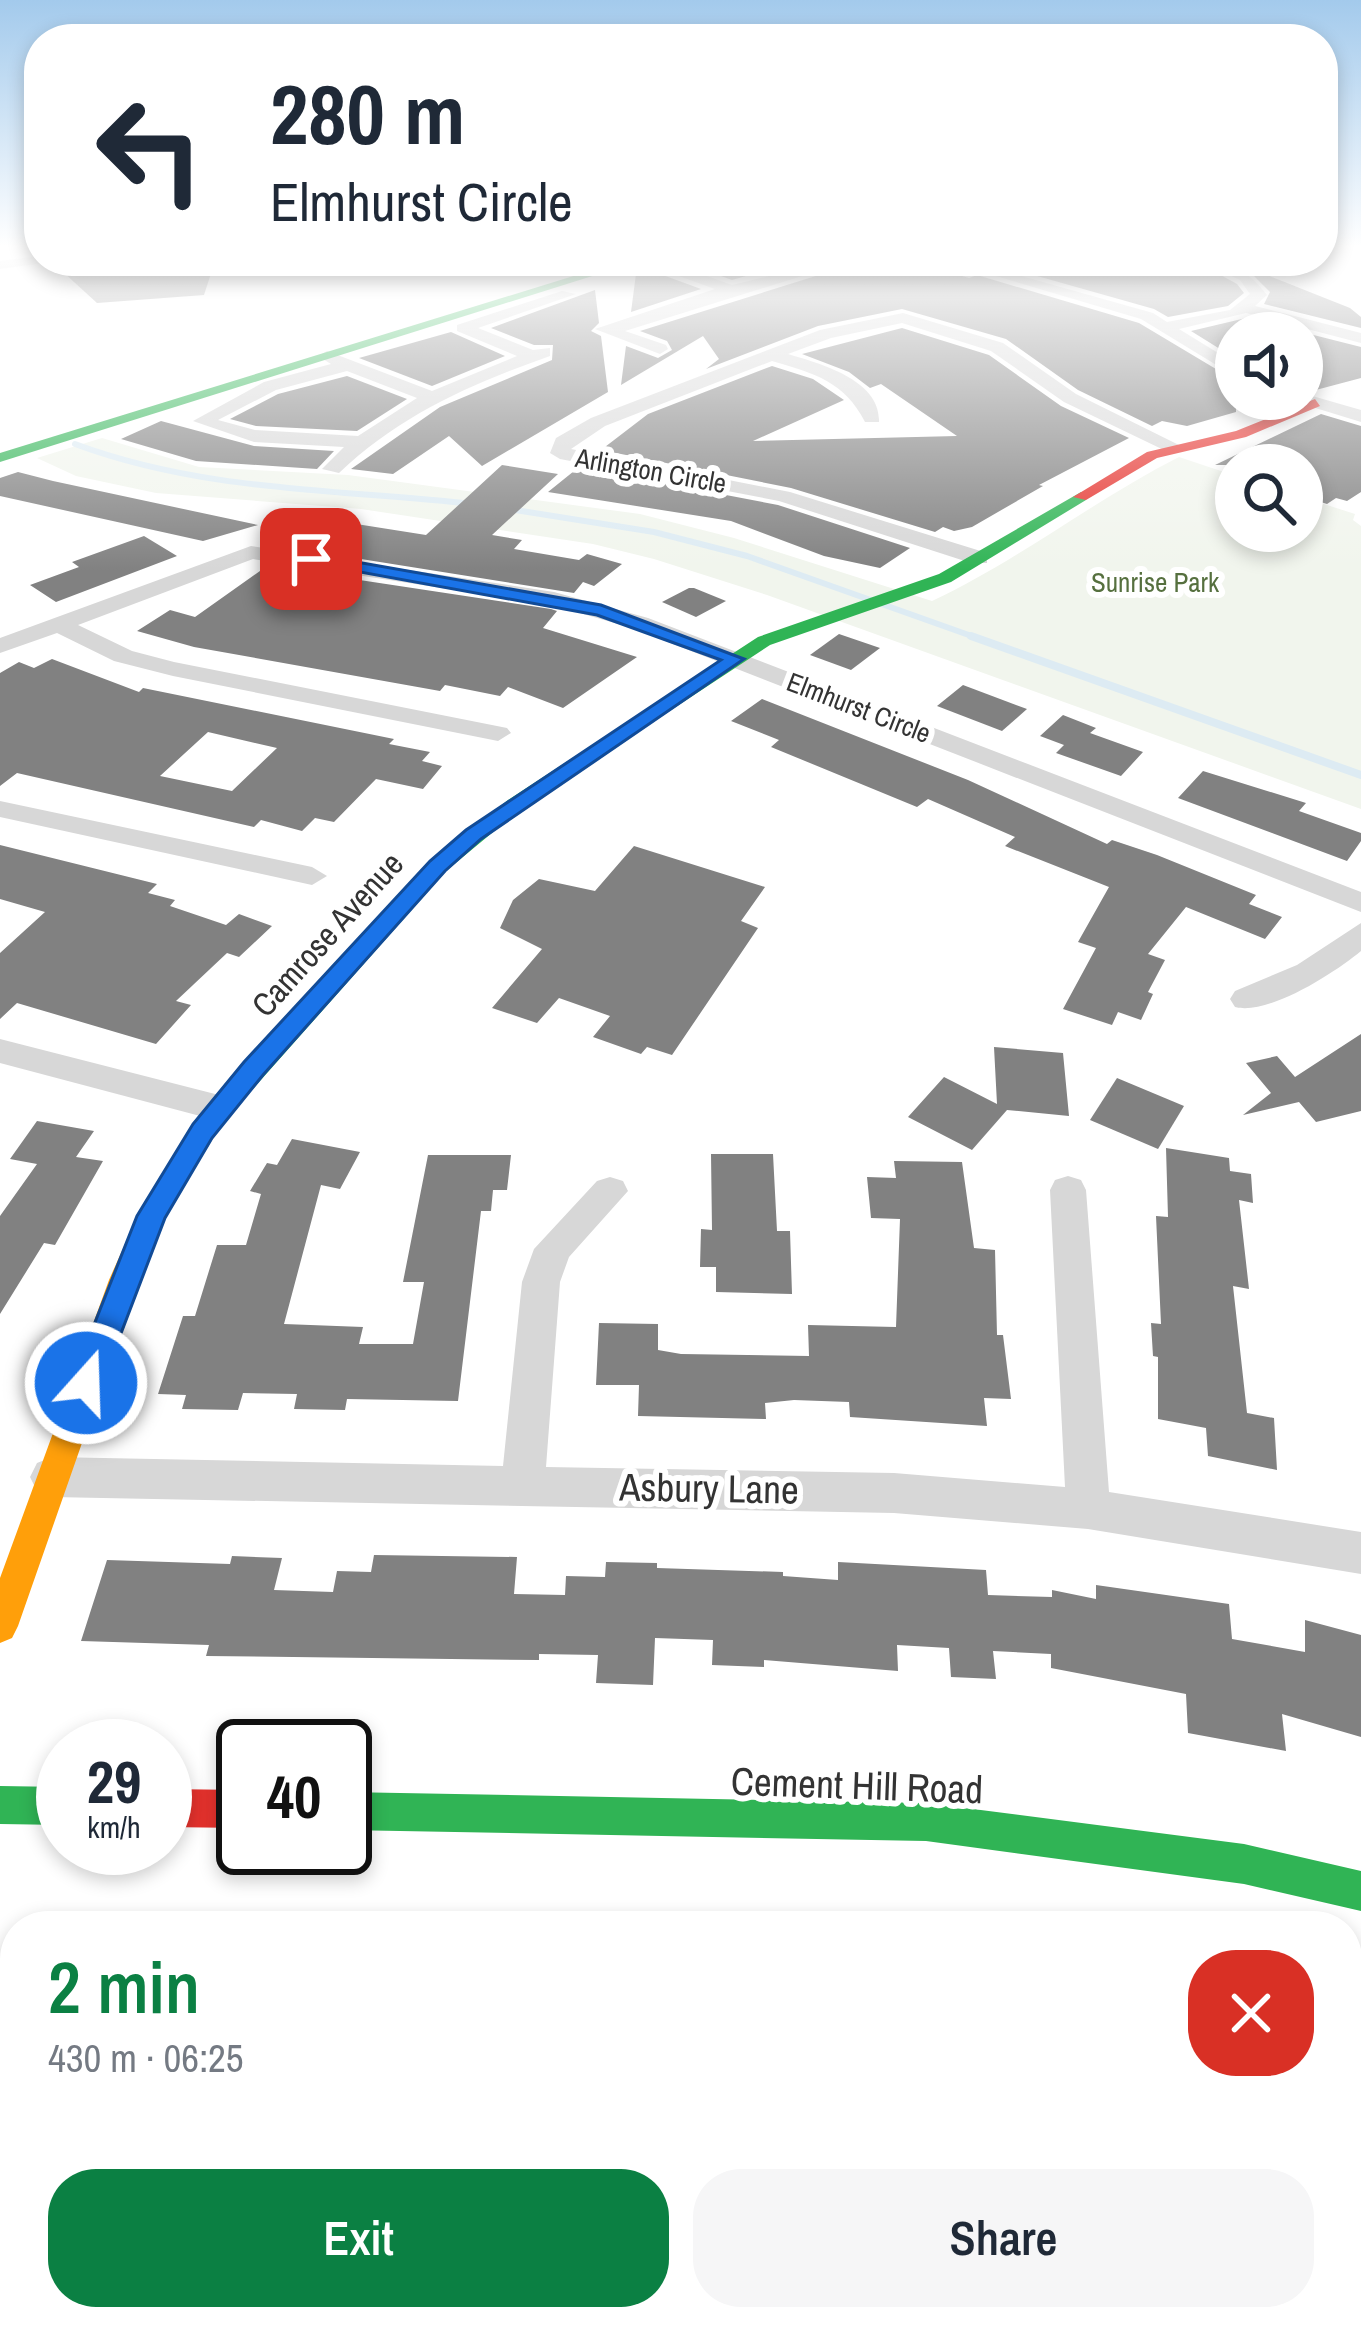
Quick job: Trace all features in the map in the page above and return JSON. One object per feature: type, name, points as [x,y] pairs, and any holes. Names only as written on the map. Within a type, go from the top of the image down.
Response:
[{"type":"street","points":[[0,443],[293,354]]},
{"type":"street","points":[[0,458],[360,354]]},
{"type":"street","points":[[332,469],[361,442],[431,396],[537,354]]},
{"type":"street","name":"Arlington Circle","points":[[775,354],[598,422],[563,442],[560,453],[783,496],[979,558]]},
{"type":"street","name":"Arlington Circle","points":[[1007,354],[1070,398],[1175,448]]},
{"type":"street","points":[[772,355],[841,380],[867,400],[872,418]]},
{"type":"street","points":[[361,442],[254,436],[202,421],[270,386],[337,361],[431,396]]},
{"type":"street","points":[[1323,404],[1361,416]]},
{"type":"street","name":"Camrose Avenue","points":[[0,1626],[152,1216],[219,1108],[438,866],[474,834],[764,641],[828,615],[899,596],[979,558],[1125,468],[1175,448],[1241,434],[1269,420]]},
{"type":"street","name":"Elmhurst Circle","points":[[0,646],[251,552],[554,599],[640,622],[1361,903]]},
{"type":"street","points":[[58,624],[123,656],[173,669],[498,734]]},
{"type":"street","points":[[0,809],[312,876]]},
{"type":"street","points":[[1246,999],[1312,973],[1361,934]]},
{"type":"street","points":[[0,1051],[219,1108]]},
{"type":"street","points":[[1068,1190],[1088,1509]]},
{"type":"street","points":[[523,1485],[541,1282],[553,1249],[610,1191]]},
{"type":"street","name":"Asbury Lane","points":[[52,1477],[895,1493],[1088,1509],[1361,1553]]},
{"type":"street","points":[[0,1805],[36,1806]]},
{"type":"street","name":"Cement Hill Road","points":[[372,1812],[926,1822],[1198,1857],[1361,1891]]},
{"type":"green space","name":"Sunrise Park","points":[[102,438],[199,467],[348,475],[640,514],[734,538],[932,601],[1179,457],[1215,469],[1215,552],[1323,552],[1323,504],[1355,514],[1353,520],[1361,526],[1361,809],[767,595],[654,559],[593,544],[361,509],[156,493],[76,476],[37,458]]},
{"type":"building","points":[[374,354],[505,356],[432,386],[359,358]]},
{"type":"building","points":[[552,354],[603,354],[608,392],[482,466],[449,436],[393,474],[351,469],[440,407],[552,360]]},
{"type":"building","points":[[625,354],[658,358],[673,354],[621,385]]},
{"type":"building","points":[[715,354],[746,354],[706,369],[719,359]]},
{"type":"building","points":[[802,354],[985,354],[1061,406],[1129,438],[972,527],[954,531],[943,527],[935,532],[791,488],[601,450],[648,414],[772,366],[813,379],[844,400],[753,441],[957,436],[881,384],[870,388],[849,372]]},
{"type":"building","points":[[1027,354],[1190,354],[1215,368],[1215,418],[1187,426],[1162,421],[1152,426],[1078,390]]},
{"type":"building","points":[[1323,354],[1361,354],[1361,378],[1323,388]]},
{"type":"building","points":[[347,376],[407,399],[357,431],[256,426],[230,419],[278,394]]},
{"type":"building","points":[[1323,415],[1361,426],[1361,492],[1347,501],[1336,498],[1323,503],[1323,444],[1259,444],[1309,420],[1323,420]]},
{"type":"building","points":[[161,421],[254,446],[334,451],[317,469],[196,461],[121,439]]},
{"type":"building","points":[[502,465],[558,474],[492,535],[522,540],[514,549],[579,560],[587,554],[622,564],[594,586],[583,582],[574,593],[292,548],[331,520],[426,535]]},
{"type":"building","points":[[579,467],[778,505],[910,548],[880,568],[824,556],[731,521],[548,492]]},
{"type":"building","points":[[18,472],[258,525],[203,541],[0,496],[0,478]]},
{"type":"building","points":[[144,536],[177,556],[56,602],[30,585],[79,567],[72,562]]},
{"type":"building","points":[[267,566],[551,609],[557,611],[543,628],[637,657],[563,708],[508,687],[500,696],[445,685],[440,691],[194,647],[137,631],[170,610],[195,617]]},
{"type":"building","points":[[689,588],[726,601],[696,617],[662,602]]},
{"type":"building","points":[[839,634],[880,648],[851,670],[810,655]]},
{"type":"building","points":[[52,659],[139,692],[143,688],[394,739],[389,744],[430,752],[422,761],[442,766],[423,789],[376,779],[334,822],[315,818],[302,831],[261,820],[254,827],[17,773],[0,786],[0,673],[19,662],[34,668]],"holes":[[[208,732],[277,748],[232,791],[160,776]]]},
{"type":"building","points":[[963,685],[1027,709],[1002,731],[937,706]]},
{"type":"building","points":[[762,699],[968,780],[1107,844],[1112,840],[1157,855],[1256,895],[1249,904],[1282,917],[1265,939],[1186,907],[1148,954],[1165,960],[1148,992],[1153,994],[1141,1020],[1118,1012],[1112,1025],[1063,1009],[1096,948],[1078,942],[1109,887],[1005,846],[1015,837],[928,799],[917,807],[771,747],[779,740],[731,721]]},
{"type":"building","points":[[1063,715],[1096,728],[1090,733],[1143,752],[1121,776],[1056,753],[1064,745],[1040,736]]},
{"type":"building","points":[[1203,771],[1306,803],[1299,811],[1361,833],[1361,841],[1347,861],[1178,798]]},
{"type":"building","points":[[0,845],[157,884],[148,893],[175,900],[170,906],[226,925],[239,914],[272,926],[239,957],[227,953],[176,1001],[191,1005],[156,1044],[17,1003],[0,1019],[0,953],[45,912],[0,899]]},
{"type":"building","points":[[634,846],[765,887],[741,921],[758,928],[672,1055],[647,1047],[641,1054],[593,1037],[610,1016],[559,998],[537,1023],[492,1008],[542,949],[500,928],[513,900],[539,879],[595,891]]},
{"type":"building","points":[[1361,1034],[1361,1111],[1316,1122],[1299,1102],[1243,1115],[1271,1093],[1246,1063],[1277,1056],[1295,1077]]},
{"type":"building","points":[[994,1047],[1063,1053],[1069,1116],[1007,1110],[972,1150],[908,1117],[944,1077],[997,1104]]},
{"type":"building","points":[[1117,1078],[1184,1106],[1158,1149],[1090,1120]]},
{"type":"building","points":[[37,1121],[94,1131],[76,1157],[103,1161],[55,1245],[44,1243],[0,1314],[0,1216],[37,1164],[10,1159]]},
{"type":"building","points":[[292,1139],[360,1152],[340,1189],[321,1185],[284,1324],[363,1327],[359,1344],[413,1344],[424,1282],[403,1282],[428,1155],[511,1155],[507,1190],[493,1190],[491,1211],[481,1211],[458,1401],[347,1399],[345,1410],[294,1409],[297,1394],[243,1393],[238,1410],[182,1409],[186,1395],[158,1394],[183,1316],[195,1316],[217,1245],[246,1245],[261,1194],[250,1191],[267,1163],[277,1165]]},
{"type":"building","points":[[1166,1148],[1229,1158],[1230,1171],[1251,1174],[1253,1203],[1239,1200],[1249,1289],[1233,1286],[1247,1413],[1274,1418],[1277,1470],[1208,1456],[1206,1428],[1158,1419],[1158,1357],[1153,1356],[1151,1323],[1161,1324],[1156,1216],[1168,1217]]},
{"type":"building","points":[[711,1154],[773,1154],[777,1231],[790,1231],[792,1294],[716,1292],[716,1267],[700,1267],[701,1229],[712,1230]]},
{"type":"building","points":[[894,1161],[962,1162],[974,1248],[995,1250],[997,1335],[1003,1335],[1011,1399],[984,1398],[987,1426],[850,1417],[849,1402],[794,1400],[765,1403],[766,1419],[638,1416],[639,1385],[596,1385],[599,1323],[658,1324],[658,1350],[681,1354],[809,1356],[808,1325],[896,1327],[900,1219],[871,1218],[867,1177],[896,1178]]},
{"type":"building","points":[[374,1555],[517,1557],[514,1594],[565,1595],[566,1576],[605,1577],[606,1562],[783,1572],[783,1576],[838,1580],[838,1562],[986,1570],[988,1595],[1052,1597],[1052,1590],[1096,1599],[1096,1585],[1229,1604],[1232,1639],[1305,1652],[1305,1620],[1361,1635],[1361,1737],[1282,1714],[1286,1751],[1188,1733],[1186,1694],[1051,1668],[1051,1654],[993,1651],[996,1679],[951,1677],[949,1648],[897,1645],[898,1671],[764,1660],[764,1667],[712,1665],[713,1640],[655,1638],[653,1685],[596,1683],[598,1655],[539,1654],[539,1660],[206,1656],[209,1645],[81,1641],[107,1560],[230,1564],[232,1556],[282,1558],[274,1590],[333,1592],[337,1571],[371,1572]]},
{"type":"waterway","points":[[75,444],[124,460],[222,480],[473,504]]},
{"type":"waterway","points":[[509,509],[654,532],[747,556],[980,639]]},
{"type":"waterway","points":[[971,636],[1361,775]]},
{"type":"traffic: fast","points":[[0,458],[335,354]]},
{"type":"traffic: fast","points":[[213,1117],[438,866],[515,804],[764,641],[945,578],[1081,497]]},
{"type":"traffic: fast","points":[[0,1805],[36,1806]]},
{"type":"traffic: fast","points":[[372,1812],[926,1822],[1244,1864],[1361,1891]]},
{"type":"traffic: slow","points":[[0,1626],[124,1280],[151,1216],[213,1117]]},
{"type":"traffic: jam","points":[[1081,497],[1152,455],[1241,434],[1274,420]]},
{"type":"traffic: jam","points":[[192,1808],[216,1809]]},
{"type":"route","points":[[86,1383],[152,1216],[203,1131],[254,1068],[438,866],[474,834],[735,659],[601,610],[311,559]]}]
